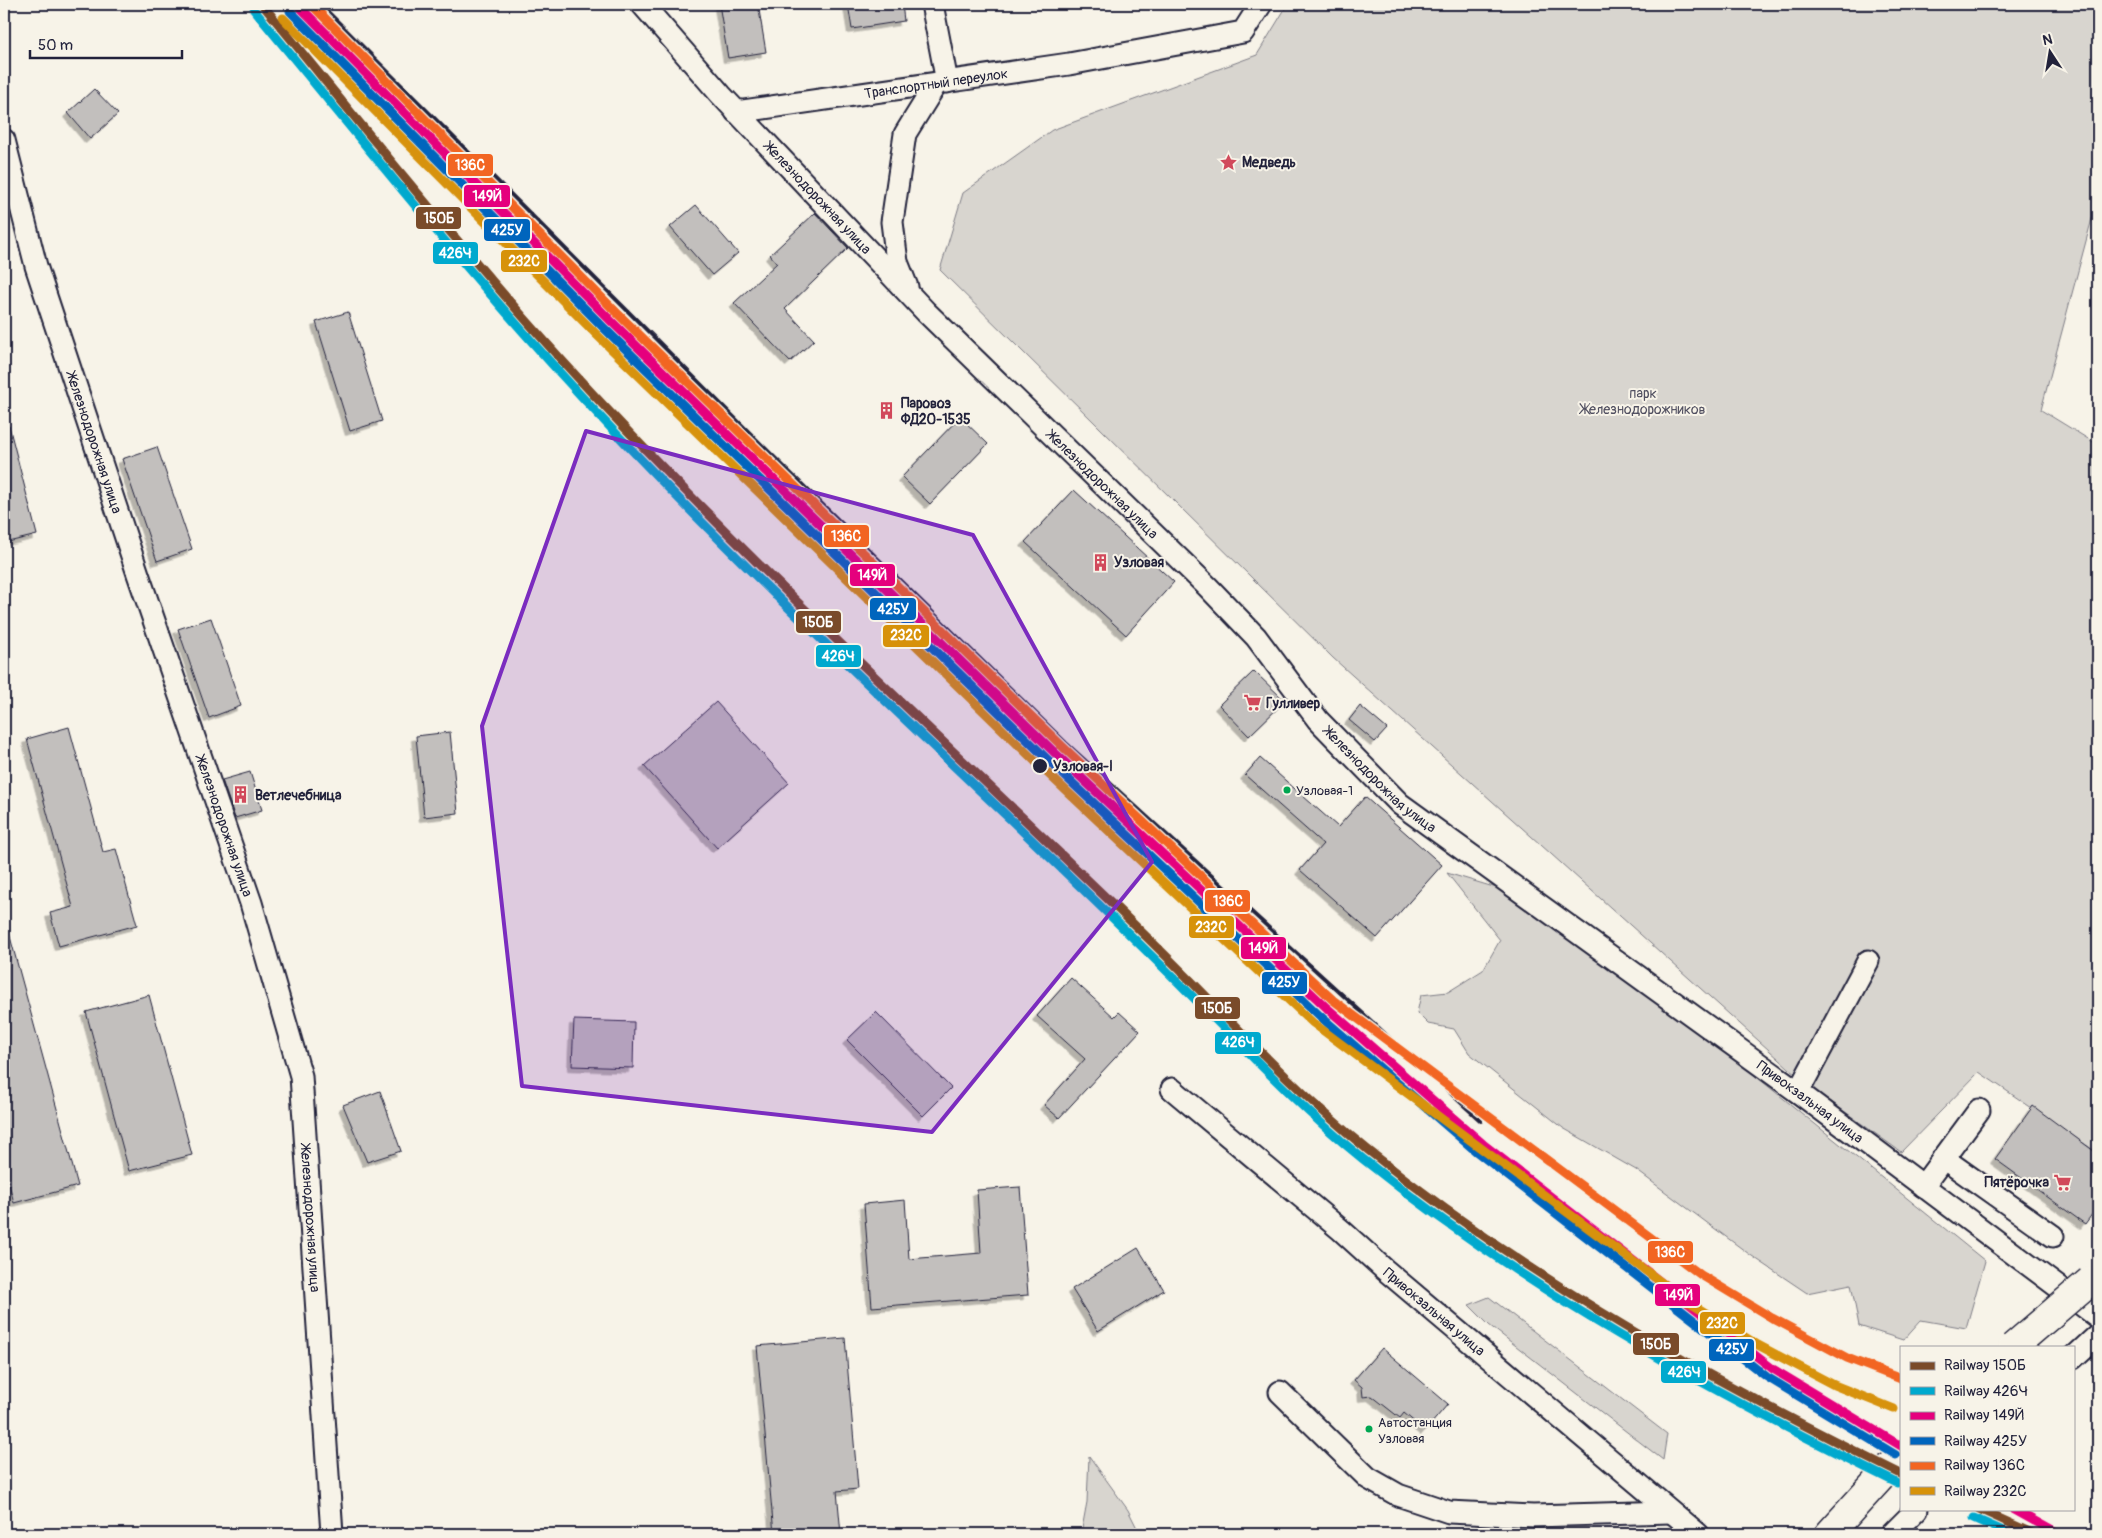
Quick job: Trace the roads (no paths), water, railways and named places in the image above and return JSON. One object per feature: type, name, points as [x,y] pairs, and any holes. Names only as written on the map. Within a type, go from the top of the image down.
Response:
[{"type":"main road","points":[[2014,1346],[2094,1277]]},
{"type":"main road","points":[[1829,1534],[1900,1456]]},
{"type":"street","points":[[642,4],[736,112]]},
{"type":"street","points":[[910,295],[897,262],[892,222],[905,134],[942,83],[932,4]]},
{"type":"street","name":"Транспортный переулок","points":[[736,112],[1068,64],[1243,32],[1261,4]]},
{"type":"street","name":"Железнодорожная улица","points":[[736,112],[910,295],[1208,587],[1256,637],[1318,720],[1400,804],[1520,890]]},
{"type":"street","name":"Железнодорожная улица","points":[[4,140],[36,266],[134,565],[251,903],[301,1076],[332,1534]]},
{"type":"street","name":"Привокзальная улица","points":[[1520,890],[1798,1092],[2098,1317]]},
{"type":"street","points":[[1798,1092],[1868,961]]},
{"type":"street","name":"Привокзальная улица","points":[[1172,1088],[1698,1534]]},
{"type":"street","points":[[1923,1186],[1979,1110]]},
{"type":"street","points":[[1943,1158],[2053,1236]]},
{"type":"street","points":[[2074,1357],[2098,1335]]},
{"type":"street","points":[[1280,1392],[1368,1478],[1398,1495],[1449,1512],[1533,1516],[1670,1512]]},
{"type":"street","points":[[1892,1534],[1916,1510]]},
{"type":"railway","points":[[320,4],[774,457],[1066,743],[1481,1121]]},
{"type":"rail line","name":"150Б","points":[[262,4],[497,287],[632,436],[797,602],[1128,919],[1277,1068],[1322,1110],[1368,1150],[1430,1198],[1559,1286],[1693,1366],[1900,1474]]},
{"type":"rail line","name":"149Й","points":[[297,4],[611,321],[1055,753],[1327,1008],[1483,1144],[1773,1369],[1900,1445]]},
{"type":"rail line","name":"136С","points":[[311,4],[618,314],[1062,746],[1333,1000],[1701,1275],[1772,1318],[1847,1358],[1900,1379]]},
{"type":"rail line","name":"426Ч","points":[[254,10],[490,294],[624,442],[786,606],[1097,903],[1316,1119],[1363,1159],[1425,1207],[1554,1295],[1688,1375],[1897,1483]]},
{"type":"rail line","name":"425У","points":[[290,11],[604,328],[1048,760],[1320,1016],[1477,1152],[1767,1377],[1896,1455]]},
{"type":"rail line","name":"232C","points":[[283,18],[597,335],[1041,767],[1313,1023],[1685,1300],[1758,1345],[1834,1385],[1894,1409]]},
{"type":"rail line","name":"150Б","points":[[1981,1510],[2034,1534]]},
{"type":"rail line","name":"149Й","points":[[2015,1510],[2058,1534]]},
{"type":"rail line","name":"426Ч","points":[[1974,1518],[2010,1534]]},
{"type":"place","name":"Медведь","points":[[1228,162]]},
{"type":"place","name":"Паровоз ФД20-1535","points":[[887,411]]},
{"type":"place","name":"Узловая","points":[[1100,562]]},
{"type":"place","name":"Гулливер","points":[[1252,703]]},
{"type":"place","name":"Узловая-I","points":[[1040,766]]},
{"type":"place","name":"Узловая-1","points":[[1287,790]]},
{"type":"place","name":"Ветлечебница","points":[[241,795]]},
{"type":"place","name":"Пятёрочка","points":[[2063,1182]]},
{"type":"place","name":"Автостанция Узловая","points":[[1369,1429]]},
{"type":"park label","name":"парк Железнодорожников","points":[[1643,402]]}]
